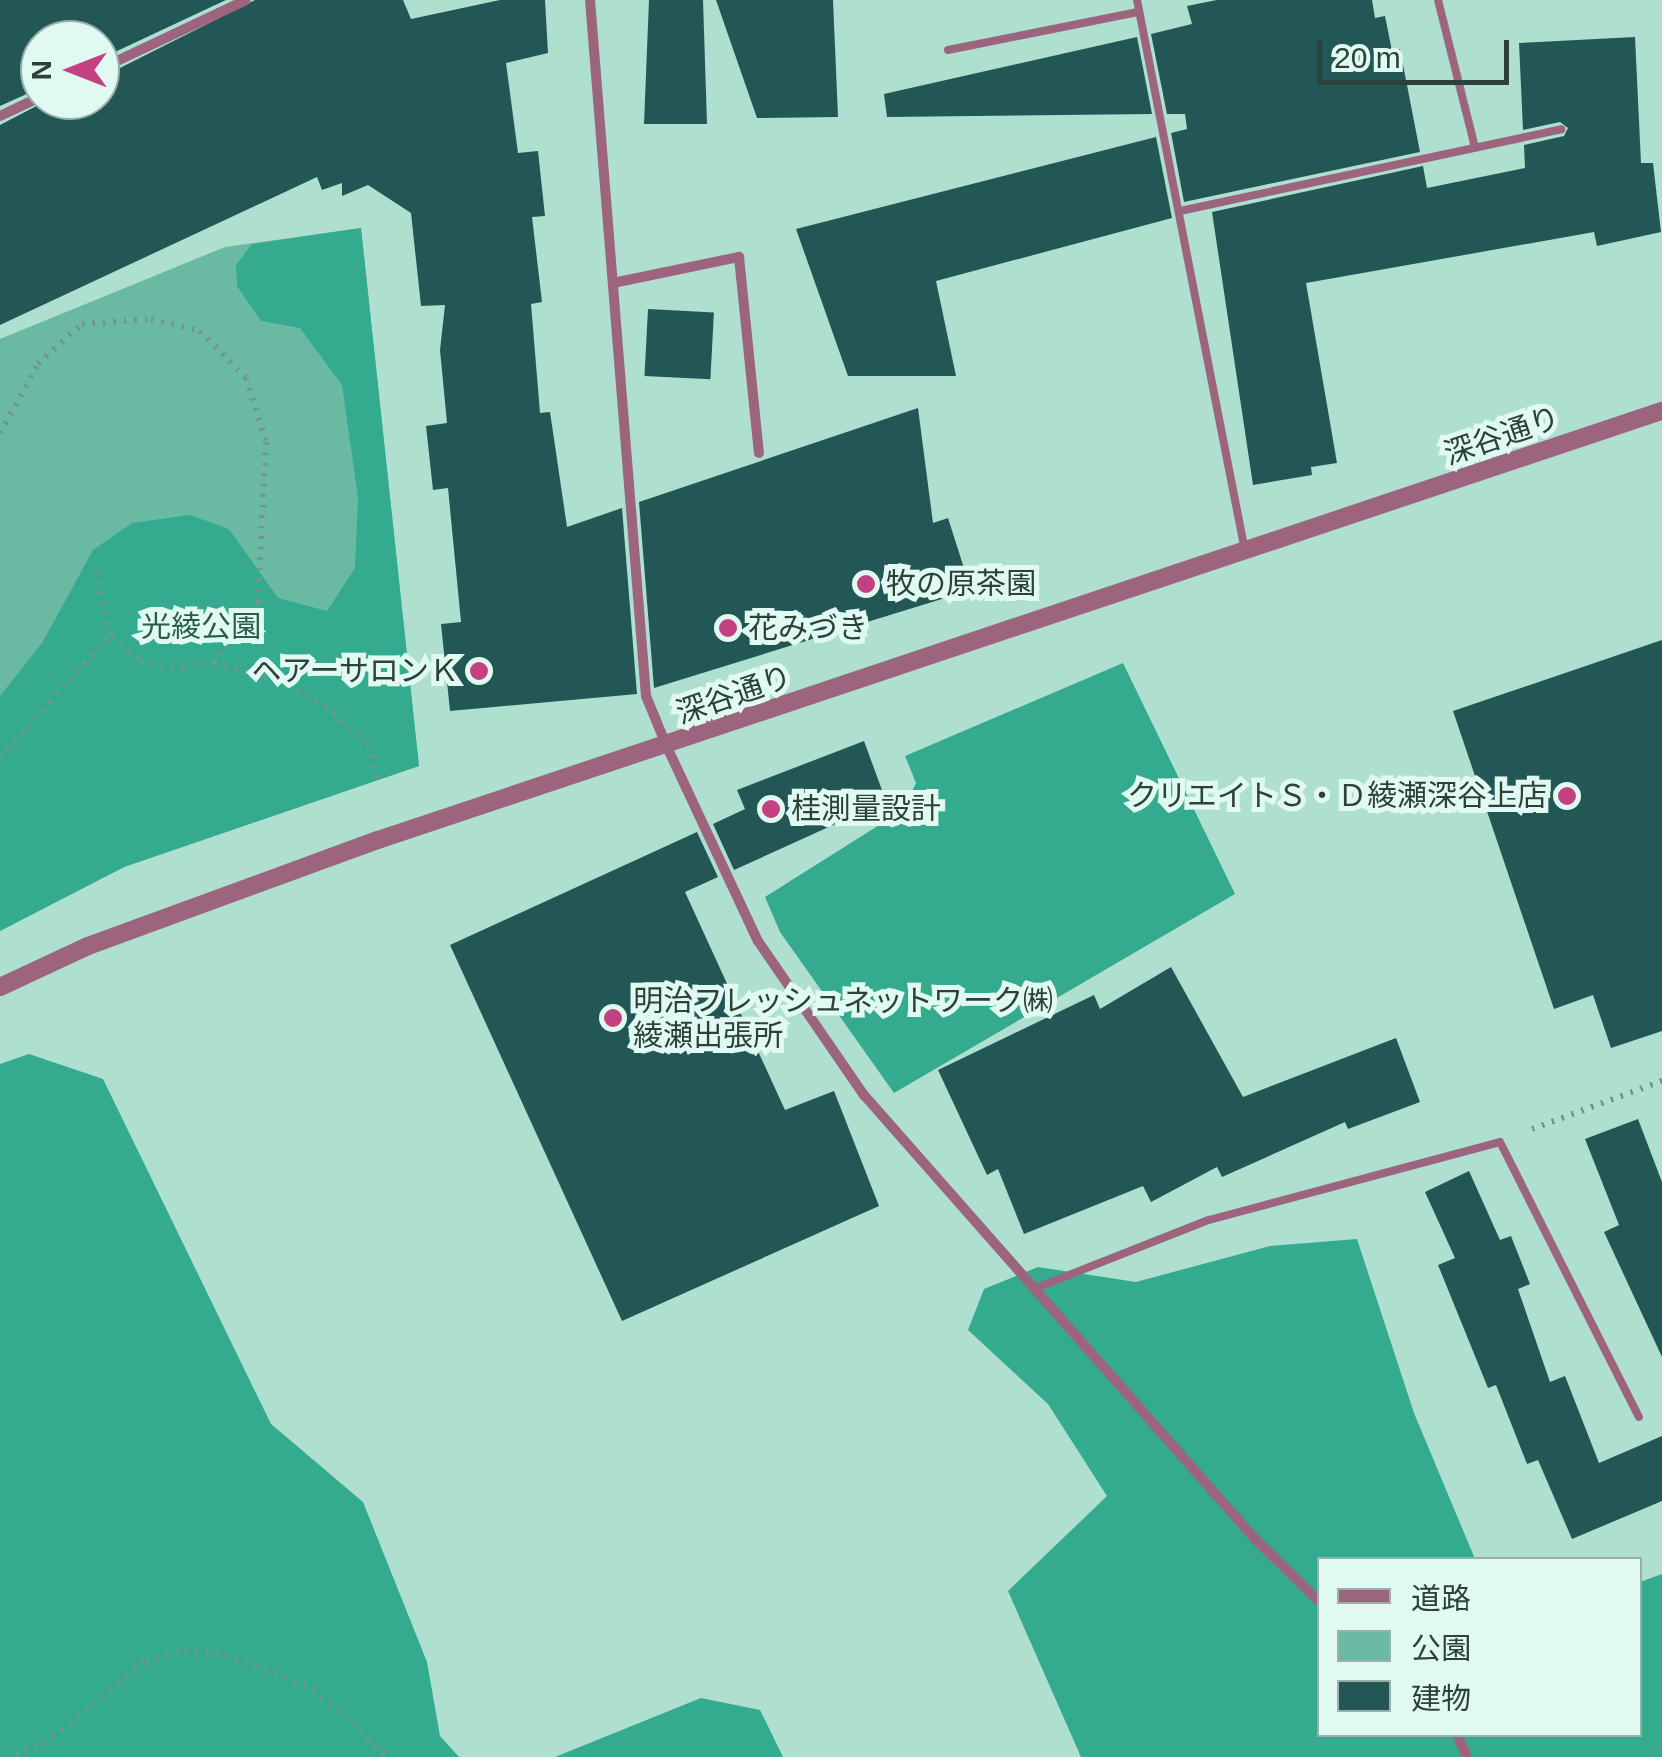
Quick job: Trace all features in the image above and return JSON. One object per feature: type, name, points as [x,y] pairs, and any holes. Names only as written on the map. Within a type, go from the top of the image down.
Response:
[{"type":"street","points":[[120,60],[246,0]]},
{"type":"street","points":[[590,0],[646,696],[666,747],[758,941],[864,1096],[1255,1539],[1317,1599]]},
{"type":"street","points":[[613,283],[739,257],[760,452]]},
{"type":"street","name":"深谷通り","points":[[0,986],[88,946],[378,840],[666,747],[1662,411]]},
{"type":"lane","points":[[1137,0],[1245,551]]},
{"type":"lane","points":[[1438,0],[1474,147]]},
{"type":"lane","points":[[948,50],[1140,12]]},
{"type":"lane","points":[[1180,211],[1561,128]]},
{"type":"lane","points":[[1036,1288],[1209,1220],[1500,1142],[1639,1417]]},
{"type":"path","points":[[0,433],[38,364],[82,324],[151,319],[200,331],[246,378],[266,442],[258,602],[214,662]]},
{"type":"path","points":[[96,570],[110,635],[137,660],[174,669],[214,662],[288,685],[325,706],[369,745],[378,780]]},
{"type":"path","points":[[0,758],[110,635]]},
{"type":"path","points":[[1500,1142],[1662,1081]]},
{"type":"path","points":[[6,1757],[45,1744],[146,1661],[185,1650],[225,1654],[313,1690],[386,1757]]},
{"type":"green space","name":"光綾公園","points":[[361,228],[419,766],[124,867],[0,931],[0,339],[225,247]]},
{"type":"green space","points":[[361,228],[419,766],[124,867],[0,931],[0,696],[42,643],[93,550],[132,523],[190,515],[229,529],[278,598],[327,611],[355,568],[358,497],[342,385],[300,328],[261,321],[237,286],[236,265],[252,244]]},
{"type":"green space","points":[[1123,663],[1235,894],[894,1093],[780,932],[765,897],[903,810],[916,783],[905,756]]},
{"type":"green space","points":[[29,1054],[103,1079],[271,1424],[363,1502],[427,1662],[440,1736],[459,1757],[0,1757],[0,1064]]},
{"type":"green space","points":[[1357,1239],[1414,1413],[1474,1557],[1317,1557],[1317,1737],[1642,1737],[1642,1581],[1662,1574],[1662,1757],[1081,1757],[1008,1591],[1107,1496],[1048,1404],[968,1330],[984,1289],[1038,1267],[1136,1282],[1270,1246]]},
{"type":"green space","points":[[701,1698],[760,1710],[783,1757],[555,1757]]},
{"type":"building","points":[[0,0],[226,0],[120,50],[120,20],[20,20],[20,97],[0,106]]},
{"type":"building","points":[[255,0],[403,0],[411,19],[500,0],[545,0],[548,53],[506,63],[518,153],[538,151],[545,216],[532,217],[542,302],[531,304],[540,413],[550,412],[567,527],[622,508],[637,694],[450,711],[441,624],[461,622],[448,488],[433,490],[426,426],[447,423],[440,350],[445,305],[421,306],[411,213],[368,185],[342,196],[342,183],[322,190],[317,177],[0,325],[0,125],[20,115],[20,120],[120,120],[120,68]]},
{"type":"building","points":[[649,0],[703,0],[707,124],[644,124]]},
{"type":"building","points":[[716,0],[833,0],[838,117],[757,118]]},
{"type":"building","points":[[1217,0],[1372,0],[1375,18],[1385,16],[1392,51],[1400,49],[1420,152],[1184,202],[1171,133],[1187,129],[1185,114],[1167,114],[1151,34],[1192,24],[1187,6]]},
{"type":"building","points":[[1137,37],[1152,114],[887,117],[884,94]]},
{"type":"building","points":[[1635,37],[1641,163],[1653,163],[1661,232],[1597,246],[1594,232],[1306,283],[1337,463],[1311,467],[1312,475],[1253,485],[1212,212],[1423,166],[1427,188],[1525,168],[1524,145],[1564,136],[1568,128],[1560,122],[1523,130],[1519,43]]},
{"type":"building","points":[[1156,137],[1172,218],[936,281],[956,376],[848,376],[796,229]]},
{"type":"building","points":[[648,309],[714,312],[710,379],[644,376]]},
{"type":"building","points":[[918,408],[933,523],[948,518],[971,590],[654,688],[639,502]]},
{"type":"building","points":[[1662,640],[1662,1031],[1611,1048],[1593,995],[1554,1009],[1453,711]]},
{"type":"building","points":[[864,741],[886,801],[734,870],[713,824],[745,809],[737,790]]},
{"type":"building","name":"明治フレッシュネットワーク㈱ 綾瀬出張所","points":[[697,832],[718,877],[685,892],[785,1110],[834,1091],[879,1206],[622,1321],[450,945]]},
{"type":"building","points":[[1171,967],[1243,1097],[1396,1038],[1420,1102],[1348,1129],[1345,1122],[1222,1177],[1217,1167],[1151,1202],[1143,1186],[1024,1234],[998,1169],[987,1175],[938,1070],[1094,995],[1100,1009]]},
{"type":"building","points":[[1638,1119],[1662,1182],[1662,1357],[1604,1232],[1619,1225],[1585,1139]]},
{"type":"building","points":[[1469,1171],[1500,1240],[1511,1236],[1530,1284],[1518,1289],[1550,1382],[1565,1376],[1599,1463],[1662,1436],[1662,1501],[1572,1539],[1538,1460],[1527,1464],[1496,1385],[1488,1388],[1438,1265],[1455,1258],[1425,1192]]},
{"type":"place","name":"牧の原茶園","points":[[866,584]]},
{"type":"place","name":"花みづき","points":[[728,628]]},
{"type":"place","name":"ヘアーサロンＫ","points":[[479,671]]},
{"type":"place","name":"クリエイトＳ・Ｄ綾瀬深谷上店","points":[[1567,796]]},
{"type":"place","name":"桂測量設計","points":[[771,809]]},
{"type":"place","name":"明治フレッシュネットワーク㈱ 綾瀬出張所","points":[[613,1018]]}]
